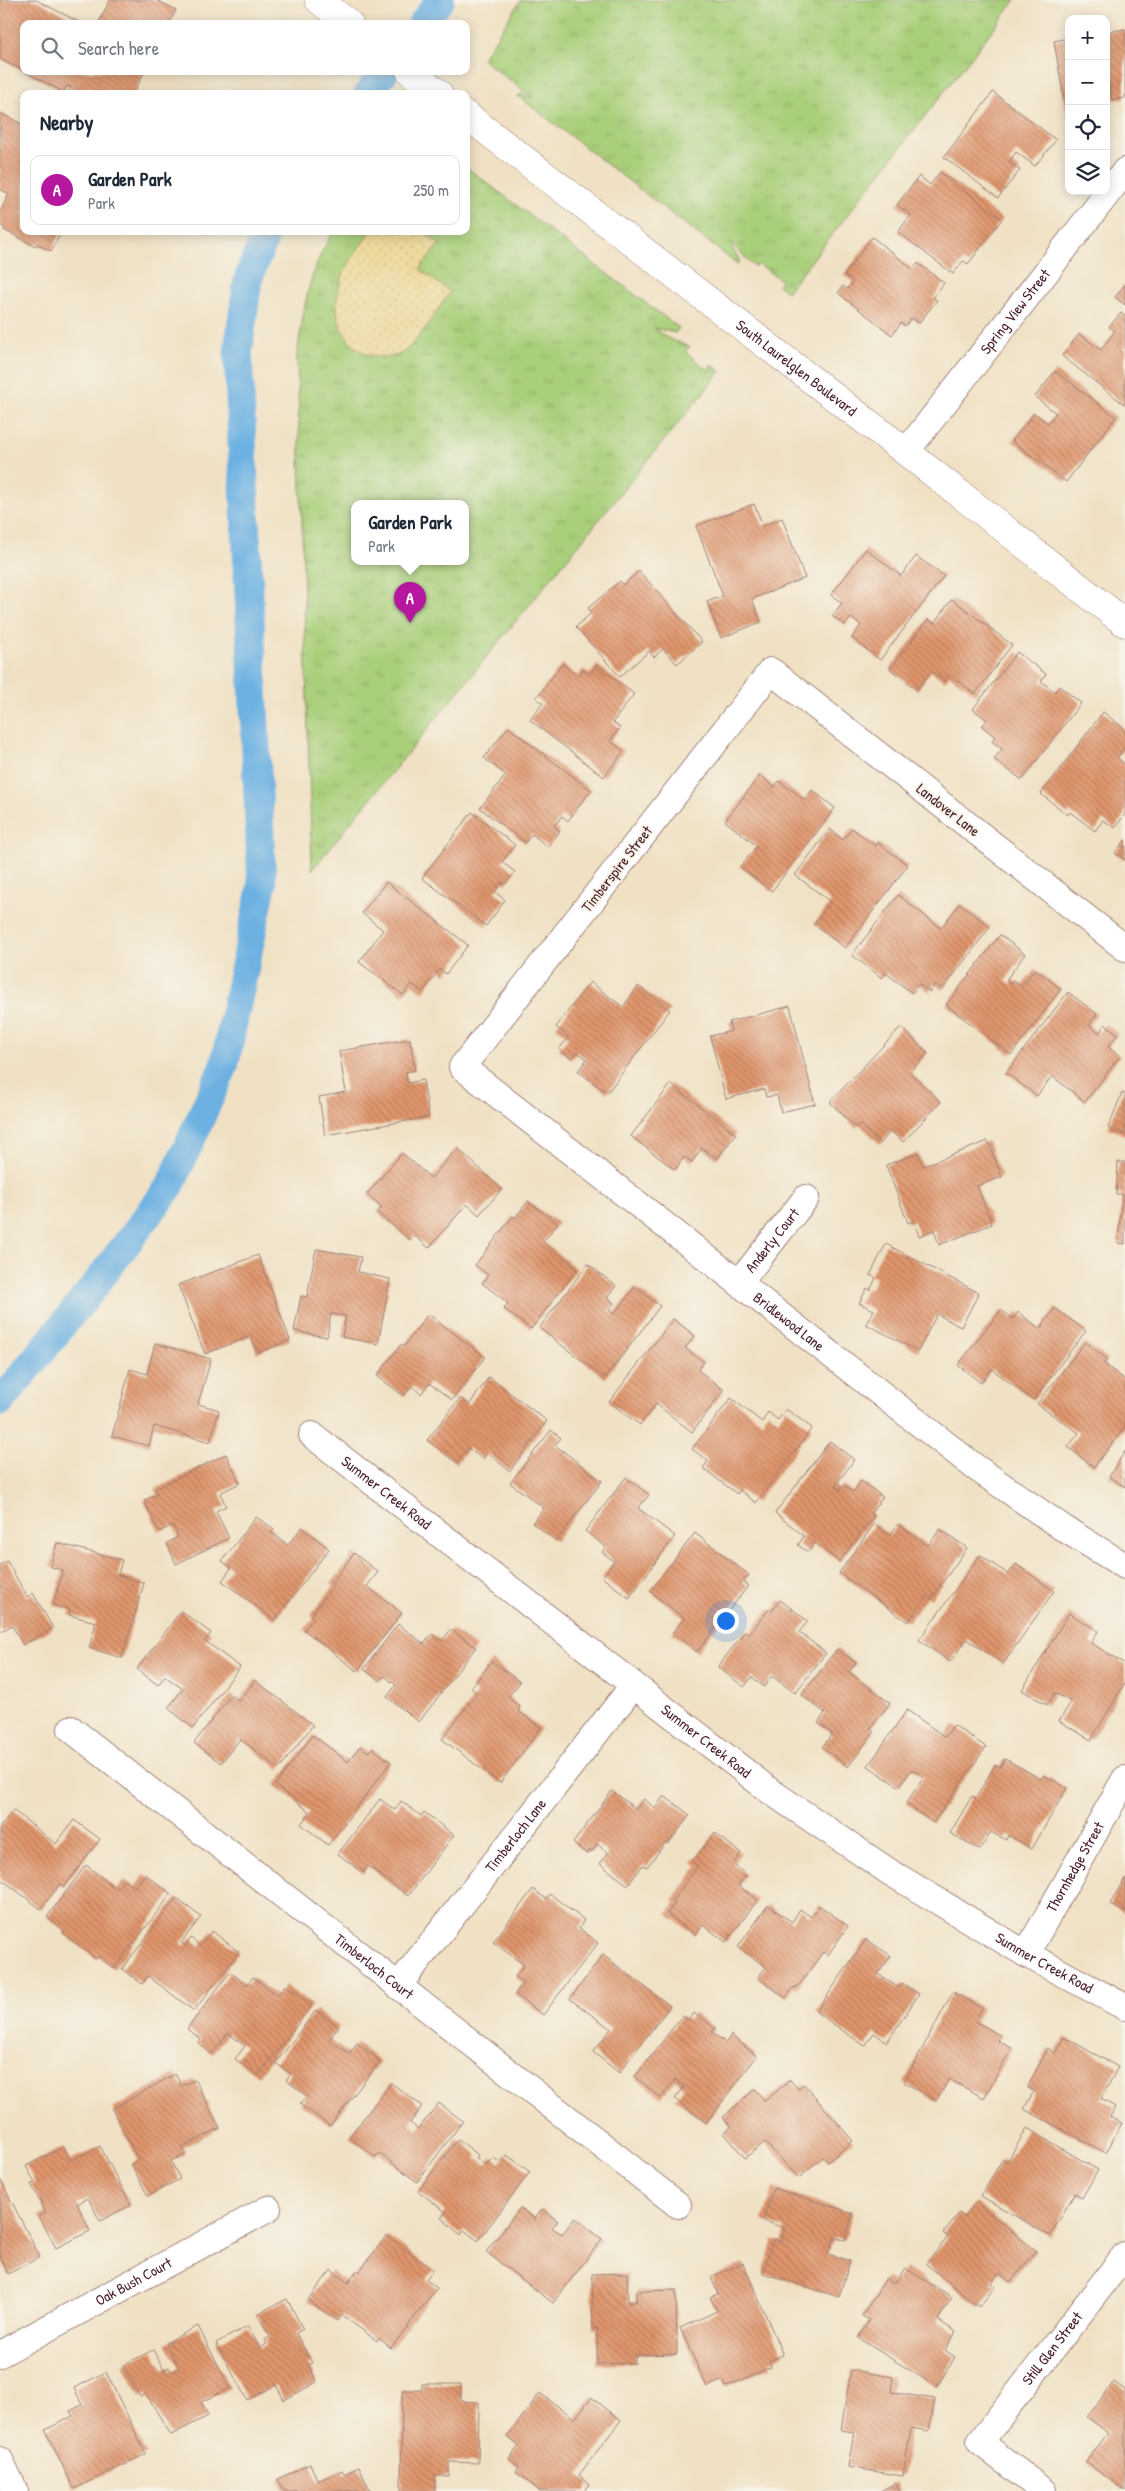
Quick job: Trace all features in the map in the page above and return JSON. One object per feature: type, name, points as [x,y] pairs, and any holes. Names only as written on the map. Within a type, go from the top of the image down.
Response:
[{"type":"street","points":[[319,0],[343,20]]},
{"type":"street","name":"South Laurelglen Boulevard","points":[[470,118],[906,452],[1125,623]]},
{"type":"street","name":"Spring View Street","points":[[906,452],[1125,171]]},
{"type":"street","name":"Landover Lane","points":[[772,671],[1125,948]]},
{"type":"street","name":"Timberspire Street","points":[[462,1067],[772,671]]},
{"type":"street","name":"Bridlewood Lane","points":[[462,1067],[975,1467],[1063,1528],[1125,1566]]},
{"type":"street","name":"Anderly Court","points":[[739,1283],[806,1198]]},
{"type":"street","name":"Summer Creek Road","points":[[312,1435],[633,1686],[794,1807],[888,1872],[1026,1954],[1125,2007]]},
{"type":"street","name":"Timberloch Lane","points":[[398,1986],[633,1686]]},
{"type":"street","name":"Timberloch Court","points":[[71,1729],[678,2205]]},
{"type":"street","name":"Thornhedge Street","points":[[1026,1954],[1125,1779]]},
{"type":"street","name":"Oak Bush Court","points":[[0,2354],[268,2209]]},
{"type":"street","name":"Still Glen Street","points":[[1043,2491],[980,2442],[1125,2255]]},
{"type":"street","points":[[0,2460],[15,2491]]},
{"type":"green space","points":[[521,0],[1016,0],[787,292],[778,285],[781,280],[758,264],[755,267],[730,243],[740,262],[737,264],[518,96],[521,94],[533,98],[482,59]]},
{"type":"green space","points":[[470,170],[679,328],[675,333],[654,328],[667,338],[690,347],[685,352],[708,370],[712,365],[721,371],[312,870],[297,357],[312,276],[332,235],[470,235]]},
{"type":"sand","points":[[368,235],[428,235],[439,244],[420,269],[450,292],[414,342],[398,355],[384,357],[362,351],[353,345],[341,326],[337,304],[340,283]]},
{"type":"building","points":[[0,0],[36,0],[75,20],[20,20],[20,69],[0,59]]},
{"type":"building","points":[[110,0],[156,0],[176,10],[171,20],[100,20]]},
{"type":"building","points":[[1125,29],[1125,98],[1112,100],[1110,86],[1110,31]]},
{"type":"building","points":[[1065,39],[1065,104],[1054,41]]},
{"type":"building","points":[[31,75],[143,75],[135,90],[69,90],[71,87],[67,86],[64,90],[59,90]]},
{"type":"building","points":[[993,92],[1056,140],[1035,166],[1016,152],[1009,162],[1020,170],[998,198],[944,157]]},
{"type":"building","points":[[0,113],[20,123],[20,235],[60,235],[51,251],[37,244],[35,246],[4,230],[5,228],[0,225],[0,212],[9,194],[0,189]]},
{"type":"building","points":[[940,172],[1002,219],[968,264],[963,261],[953,274],[898,232],[911,215],[897,205],[919,176],[930,185]]},
{"type":"building","points":[[872,237],[913,269],[918,263],[944,283],[933,298],[937,300],[919,323],[912,318],[905,326],[901,323],[892,335],[838,293],[843,286],[847,289],[853,282],[844,275]]},
{"type":"building","points":[[1125,284],[1125,305],[1115,297]]},
{"type":"building","points":[[1121,313],[1125,316],[1125,405],[1062,356],[1079,334],[1101,350],[1115,331],[1109,327]]},
{"type":"building","points":[[1055,371],[1116,417],[1066,482],[1012,441],[1034,413],[1048,423],[1056,413],[1035,397]]},
{"type":"building","points":[[754,504],[763,526],[782,518],[805,578],[752,599],[761,622],[721,638],[707,602],[723,596],[696,526]]},
{"type":"building","points":[[866,549],[901,576],[916,556],[944,576],[880,660],[852,638],[861,625],[851,618],[845,625],[832,616],[842,603],[831,595]]},
{"type":"building","points":[[639,571],[702,642],[677,664],[663,649],[654,657],[649,651],[620,677],[576,627],[591,613],[588,608],[620,581],[623,585]]},
{"type":"building","points":[[952,599],[1012,645],[975,694],[950,675],[945,681],[931,671],[917,690],[890,669],[928,619],[934,623]]},
{"type":"building","points":[[1017,652],[1046,674],[1041,681],[1055,692],[1059,686],[1081,703],[1022,780],[994,759],[1002,749],[992,741],[995,737],[982,726],[987,720],[973,709]]},
{"type":"building","points":[[562,664],[578,676],[583,669],[590,674],[597,665],[634,694],[613,722],[620,728],[610,741],[624,751],[604,777],[530,720],[543,703],[536,698]]},
{"type":"building","points":[[1103,712],[1125,729],[1125,747],[1117,758],[1125,764],[1125,814],[1115,828],[1103,820],[1095,831],[1070,812],[1068,815],[1041,794]]},
{"type":"building","points":[[508,727],[591,790],[568,821],[562,816],[554,826],[560,831],[548,847],[532,834],[525,843],[480,808],[506,775],[484,758]]},
{"type":"building","points":[[760,775],[774,787],[779,781],[805,800],[812,790],[835,808],[772,891],[740,867],[757,846],[725,821]]},
{"type":"building","points":[[472,812],[515,845],[502,862],[515,872],[506,884],[502,882],[495,892],[505,900],[486,926],[422,878]]},
{"type":"building","points":[[852,828],[876,846],[878,843],[908,865],[845,948],[814,924],[831,902],[795,875],[830,829],[843,840]]},
{"type":"building","points":[[1125,840],[1125,860],[1115,853]]},
{"type":"building","points":[[386,882],[468,945],[446,974],[440,969],[423,992],[412,984],[403,995],[359,962],[383,930],[362,913]]},
{"type":"building","points":[[898,895],[941,928],[960,903],[990,927],[943,989],[935,984],[930,992],[919,984],[912,993],[886,973],[882,978],[852,955]]},
{"type":"building","points":[[1000,935],[1025,954],[1006,980],[1011,984],[1013,980],[1022,986],[1035,969],[1061,989],[1011,1055],[946,1005]]},
{"type":"building","points":[[590,982],[623,1007],[638,986],[670,1010],[607,1093],[578,1071],[587,1059],[577,1052],[572,1059],[559,1049],[569,1037],[556,1027]]},
{"type":"building","points":[[1068,992],[1097,1014],[1089,1025],[1099,1033],[1105,1024],[1118,1034],[1108,1047],[1120,1056],[1085,1102],[1052,1076],[1037,1096],[1006,1073]]},
{"type":"building","points":[[790,1006],[815,1104],[781,1112],[777,1095],[766,1097],[764,1089],[726,1099],[710,1036],[731,1031],[729,1022]]},
{"type":"building","points":[[901,1027],[928,1053],[910,1072],[941,1102],[903,1142],[891,1131],[880,1144],[859,1124],[856,1128],[830,1102]]},
{"type":"building","points":[[410,1039],[415,1070],[406,1072],[407,1083],[423,1080],[429,1117],[325,1135],[319,1097],[346,1092],[339,1051]]},
{"type":"building","points":[[671,1084],[736,1134],[717,1159],[702,1148],[692,1162],[684,1157],[675,1170],[631,1136]]},
{"type":"building","points":[[1122,1093],[1125,1094],[1125,1135],[1108,1128]]},
{"type":"building","points":[[988,1141],[1002,1177],[977,1186],[992,1224],[939,1245],[934,1230],[919,1236],[914,1221],[908,1223],[886,1165],[918,1153],[923,1166]]},
{"type":"building","points":[[457,1148],[502,1189],[479,1215],[467,1204],[429,1248],[414,1235],[410,1240],[377,1212],[382,1207],[367,1194],[402,1153],[431,1178]]},
{"type":"building","points":[[1118,1162],[1125,1162],[1125,1244],[1118,1243],[1122,1194],[1116,1194]]},
{"type":"building","points":[[528,1201],[558,1223],[543,1242],[577,1269],[531,1329],[504,1309],[508,1303],[482,1283],[488,1275],[475,1265],[513,1216],[515,1218]]},
{"type":"building","points":[[886,1244],[979,1293],[961,1327],[937,1314],[918,1351],[866,1324],[874,1310],[859,1303],[867,1288],[870,1290],[876,1278],[870,1275]]},
{"type":"building","points":[[316,1249],[361,1257],[358,1272],[390,1279],[378,1344],[342,1337],[346,1316],[331,1314],[327,1337],[294,1331],[301,1296],[307,1297]]},
{"type":"building","points":[[258,1255],[290,1340],[257,1353],[251,1336],[205,1354],[178,1285]]},
{"type":"building","points":[[588,1264],[616,1286],[607,1297],[614,1303],[609,1310],[614,1314],[635,1287],[660,1306],[605,1378],[539,1328]]},
{"type":"building","points":[[1055,1308],[1086,1331],[1033,1400],[992,1369],[981,1383],[958,1365],[1001,1310],[1013,1319],[1018,1312],[1040,1329]]},
{"type":"building","points":[[428,1314],[485,1357],[452,1400],[429,1383],[421,1394],[412,1386],[404,1396],[377,1376],[401,1344],[404,1346]]},
{"type":"building","points":[[673,1319],[695,1336],[685,1348],[704,1362],[698,1370],[724,1390],[692,1432],[656,1404],[640,1425],[609,1402]]},
{"type":"building","points":[[1085,1342],[1107,1359],[1104,1364],[1125,1380],[1125,1427],[1094,1467],[1068,1447],[1079,1433],[1037,1404]]},
{"type":"building","points":[[155,1343],[211,1359],[198,1404],[219,1410],[210,1442],[154,1426],[149,1446],[112,1436],[130,1369],[147,1374]]},
{"type":"building","points":[[489,1377],[547,1421],[510,1471],[487,1453],[483,1459],[468,1448],[457,1463],[427,1440],[460,1398],[469,1405]]},
{"type":"building","points":[[731,1398],[762,1422],[768,1412],[778,1420],[786,1409],[812,1428],[756,1503],[740,1490],[737,1494],[703,1468],[708,1461],[692,1449]]},
{"type":"building","points":[[551,1430],[561,1438],[555,1445],[602,1481],[556,1541],[532,1523],[544,1508],[510,1483]]},
{"type":"building","points":[[830,1441],[854,1460],[835,1486],[840,1490],[843,1485],[853,1492],[861,1481],[883,1497],[871,1513],[874,1516],[839,1562],[815,1543],[808,1552],[798,1545],[804,1536],[775,1513]]},
{"type":"building","points":[[1125,1451],[1125,1487],[1109,1477]]},
{"type":"building","points":[[226,1454],[240,1483],[220,1493],[226,1506],[216,1511],[229,1538],[176,1564],[167,1543],[178,1537],[173,1525],[159,1532],[144,1500],[158,1494],[155,1489]]},
{"type":"building","points":[[626,1477],[649,1495],[638,1508],[675,1536],[629,1598],[602,1577],[614,1561],[602,1552],[606,1547],[585,1531]]},
{"type":"building","points":[[256,1517],[274,1529],[271,1532],[288,1545],[302,1527],[329,1549],[275,1620],[222,1581],[231,1568],[222,1561]]},
{"type":"building","points":[[874,1524],[890,1535],[898,1524],[928,1546],[940,1529],[967,1548],[931,1599],[927,1596],[908,1622],[839,1573]]},
{"type":"building","points":[[695,1533],[749,1575],[743,1582],[748,1586],[697,1652],[672,1633],[684,1618],[650,1591]]},
{"type":"building","points":[[57,1543],[122,1560],[118,1575],[144,1583],[122,1658],[89,1648],[96,1622],[69,1615],[70,1610],[53,1605],[63,1570],[50,1567]]},
{"type":"building","points":[[354,1553],[378,1572],[367,1586],[402,1613],[357,1671],[304,1630],[314,1618],[311,1615],[333,1586],[331,1584]]},
{"type":"building","points":[[980,1555],[1008,1574],[1016,1564],[1054,1591],[1003,1664],[967,1639],[950,1662],[919,1640]]},
{"type":"building","points":[[7,1561],[27,1597],[33,1593],[53,1628],[23,1645],[12,1625],[0,1632],[0,1565]]},
{"type":"building","points":[[780,1600],[808,1621],[799,1632],[826,1653],[795,1693],[772,1676],[764,1687],[752,1677],[744,1687],[718,1667],[745,1631],[749,1634],[769,1609],[772,1611]]},
{"type":"building","points":[[181,1611],[211,1633],[205,1641],[240,1667],[193,1728],[168,1708],[183,1689],[165,1676],[158,1685],[137,1669]]},
{"type":"building","points":[[1069,1613],[1098,1631],[1091,1643],[1125,1664],[1125,1683],[1091,1740],[1059,1721],[1071,1702],[1055,1693],[1047,1705],[1022,1690]]},
{"type":"building","points":[[398,1624],[424,1644],[432,1634],[442,1641],[451,1629],[476,1647],[419,1722],[387,1697],[396,1685],[384,1676],[380,1681],[364,1669]]},
{"type":"building","points":[[837,1649],[856,1663],[849,1672],[890,1703],[870,1729],[874,1732],[848,1767],[822,1747],[832,1734],[818,1723],[825,1713],[802,1695]]},
{"type":"building","points":[[492,1661],[520,1682],[508,1697],[520,1707],[518,1711],[541,1728],[500,1783],[442,1739],[477,1693],[471,1688]]},
{"type":"building","points":[[255,1680],[313,1725],[279,1769],[240,1739],[221,1763],[194,1743],[231,1695],[239,1701]]},
{"type":"building","points":[[907,1710],[945,1737],[954,1725],[986,1747],[933,1823],[906,1803],[924,1777],[912,1769],[899,1787],[868,1766]]},
{"type":"building","points":[[313,1735],[348,1762],[360,1746],[368,1752],[372,1748],[391,1762],[328,1845],[301,1824],[310,1812],[275,1785]]},
{"type":"building","points":[[1005,1759],[1041,1779],[1044,1775],[1067,1788],[1032,1849],[1008,1835],[1006,1840],[991,1832],[980,1850],[950,1833],[972,1796],[976,1798],[995,1765],[1000,1767]]},
{"type":"building","points":[[612,1791],[636,1809],[644,1799],[655,1808],[664,1796],[690,1815],[668,1844],[666,1842],[647,1867],[643,1865],[628,1885],[600,1864],[608,1853],[597,1844],[592,1852],[590,1850],[587,1854],[573,1843]]},
{"type":"building","points":[[380,1799],[395,1810],[401,1801],[421,1816],[424,1812],[454,1835],[408,1896],[368,1866],[363,1873],[338,1854]]},
{"type":"building","points":[[13,1810],[56,1844],[74,1820],[100,1839],[64,1887],[60,1884],[41,1909],[0,1878],[0,1827]]},
{"type":"building","points":[[715,1833],[741,1853],[733,1864],[746,1875],[738,1886],[758,1900],[726,1942],[703,1925],[695,1935],[667,1914],[675,1903],[672,1901],[698,1866],[692,1862]]},
{"type":"building","points":[[86,1865],[117,1889],[124,1880],[135,1887],[145,1874],[171,1894],[114,1969],[98,1956],[96,1959],[63,1933],[65,1931],[47,1917]]},
{"type":"building","points":[[1125,1878],[1125,1913],[1110,1904]]},
{"type":"building","points":[[533,1889],[546,1899],[550,1894],[584,1920],[579,1928],[598,1943],[543,2015],[515,1994],[523,1983],[515,1977],[524,1965],[493,1942]]},
{"type":"building","points":[[176,1898],[201,1917],[181,1943],[185,1946],[191,1938],[200,1946],[212,1931],[239,1952],[194,2011],[148,1976],[142,1984],[122,1969]]},
{"type":"building","points":[[768,1905],[792,1922],[800,1909],[811,1917],[819,1905],[848,1926],[828,1955],[823,1952],[797,1988],[794,1987],[786,1998],[758,1978],[766,1967],[738,1947]]},
{"type":"building","points":[[866,1939],[891,1956],[878,1974],[899,1988],[902,1983],[919,1994],[887,2042],[874,2033],[865,2046],[816,2012]]},
{"type":"building","points":[[603,1955],[670,2006],[619,2073],[593,2052],[611,2029],[570,1999]]},
{"type":"building","points":[[230,1972],[247,1985],[253,1977],[277,1996],[285,1985],[312,2005],[258,2076],[235,2059],[245,2046],[228,2033],[212,2054],[198,2043],[201,2039],[187,2029]]},
{"type":"building","points":[[953,1992],[982,2008],[975,2021],[1001,2036],[998,2041],[1012,2048],[984,2098],[949,2079],[936,2101],[904,2082]]},
{"type":"building","points":[[316,2010],[339,2027],[329,2039],[349,2054],[357,2043],[380,2061],[330,2126],[300,2104],[307,2096],[286,2080],[291,2074],[276,2063]]},
{"type":"building","points":[[694,2013],[715,2028],[712,2032],[726,2043],[731,2035],[757,2056],[706,2123],[675,2099],[684,2087],[675,2080],[661,2098],[635,2077],[682,2016],[688,2020]]},
{"type":"building","points":[[1064,2037],[1118,2067],[1101,2099],[1115,2107],[1110,2117],[1122,2123],[1106,2153],[1024,2109],[1034,2091],[1027,2088],[1048,2048],[1055,2053]]},
{"type":"building","points":[[175,2074],[182,2086],[195,2080],[220,2128],[182,2148],[186,2154],[171,2161],[180,2179],[148,2196],[131,2164],[138,2160],[112,2109]]},
{"type":"building","points":[[790,2080],[798,2089],[804,2084],[853,2141],[828,2162],[823,2157],[799,2178],[765,2142],[745,2158],[724,2133],[731,2127],[723,2117],[755,2089],[765,2101]]},
{"type":"building","points":[[391,2083],[422,2106],[410,2123],[418,2129],[439,2103],[463,2121],[417,2182],[379,2153],[375,2157],[349,2137]]},
{"type":"building","points":[[1027,2128],[1098,2170],[1082,2198],[1075,2193],[1050,2236],[981,2196],[1002,2160],[1007,2162]]},
{"type":"building","points":[[458,2139],[478,2155],[476,2158],[486,2165],[493,2157],[500,2163],[507,2155],[530,2172],[478,2241],[464,2230],[461,2235],[441,2218],[446,2212],[418,2191]]},
{"type":"building","points":[[100,2146],[131,2205],[100,2221],[88,2198],[77,2204],[90,2231],[56,2248],[39,2216],[46,2213],[31,2184],[35,2183],[26,2166],[63,2147],[70,2161]]},
{"type":"building","points":[[0,2179],[40,2257],[8,2274],[0,2257]]},
{"type":"building","points":[[773,2188],[853,2213],[845,2240],[834,2237],[828,2254],[850,2261],[839,2297],[763,2273],[773,2239],[781,2242],[785,2228],[763,2221]]},
{"type":"building","points":[[976,2202],[1036,2251],[1010,2282],[999,2273],[991,2283],[996,2286],[979,2307],[926,2264],[948,2237],[943,2233],[959,2213],[964,2217]]},
{"type":"building","points":[[520,2208],[535,2219],[542,2209],[558,2221],[552,2228],[562,2234],[575,2218],[602,2239],[553,2303],[486,2252]]},
{"type":"building","points":[[387,2235],[433,2270],[426,2279],[437,2288],[391,2348],[379,2338],[377,2341],[342,2315],[337,2321],[308,2300],[331,2270],[348,2283],[357,2270],[359,2272]]},
{"type":"building","points":[[743,2263],[783,2355],[769,2361],[771,2367],[726,2387],[723,2380],[707,2387],[680,2328],[717,2311],[710,2297],[718,2294],[711,2277]]},
{"type":"building","points":[[905,2268],[952,2297],[938,2320],[956,2332],[945,2350],[955,2357],[937,2387],[858,2338],[869,2320],[862,2316],[886,2278],[895,2283]]},
{"type":"building","points":[[627,2273],[628,2302],[636,2302],[636,2291],[676,2290],[677,2354],[635,2355],[635,2363],[597,2364],[597,2328],[593,2329],[592,2274]]},
{"type":"building","points":[[287,2299],[303,2329],[296,2333],[312,2363],[308,2365],[317,2382],[284,2400],[276,2385],[247,2400],[216,2343],[248,2326],[260,2348],[267,2344],[265,2340],[270,2337],[257,2314]]},
{"type":"building","points":[[198,2326],[230,2388],[201,2402],[208,2416],[171,2435],[146,2394],[140,2397],[123,2365],[153,2350],[164,2370],[169,2367],[171,2372],[179,2368],[166,2343]]},
{"type":"building","points":[[851,2370],[893,2377],[891,2392],[935,2399],[929,2431],[911,2428],[903,2476],[848,2467],[854,2432],[841,2430]]},
{"type":"building","points":[[106,2372],[146,2454],[74,2489],[45,2430],[73,2416],[70,2411],[82,2405],[74,2388]]},
{"type":"building","points":[[1114,2382],[1125,2390],[1125,2491],[1086,2462],[1108,2433],[1087,2417]]},
{"type":"building","points":[[422,2384],[461,2384],[461,2401],[479,2402],[478,2463],[449,2462],[449,2476],[435,2476],[435,2491],[401,2491],[402,2390],[422,2390]]},
{"type":"building","points":[[540,2393],[575,2419],[591,2397],[621,2420],[579,2475],[590,2484],[585,2491],[540,2491],[516,2472],[519,2467],[509,2459],[519,2446],[507,2437]]},
{"type":"building","points":[[310,2464],[318,2481],[342,2470],[344,2474],[359,2467],[370,2491],[284,2491],[278,2479]]},
{"type":"building","points":[[896,2483],[900,2491],[880,2491]]},
{"type":"waterway","points":[[425,20],[440,0]]},
{"type":"waterway","points":[[371,90],[382,75]]},
{"type":"waterway","points":[[0,1402],[93,1288],[170,1186],[224,1066],[262,885],[238,351],[248,279],[265,235]]},
{"type":"place","name":"Garden Park","points":[[410,623]]}]
